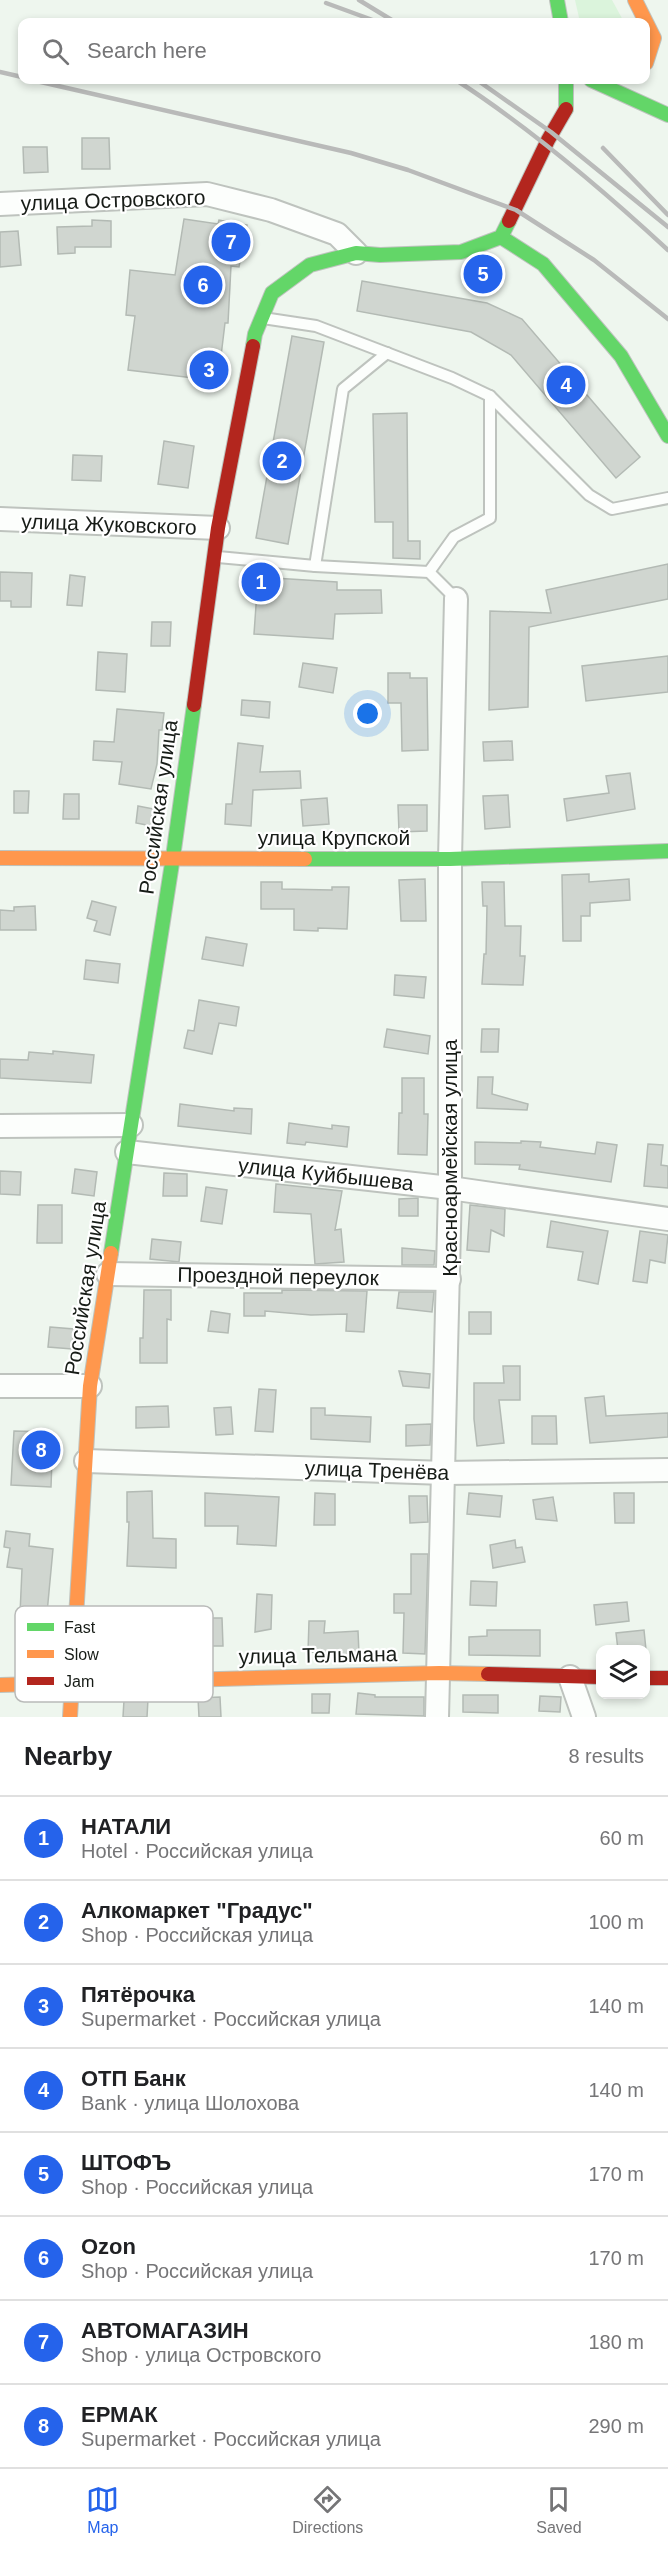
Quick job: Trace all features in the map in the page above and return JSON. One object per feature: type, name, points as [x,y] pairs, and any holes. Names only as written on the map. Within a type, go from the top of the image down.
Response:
[{"type":"main road","points":[[557,0],[560,18]]},
{"type":"main road","points":[[635,0],[644,18]]},
{"type":"main road","points":[[650,30],[662,52]]},
{"type":"main road","points":[[650,49],[654,38]]},
{"type":"main road","points":[[567,84],[571,107],[545,144],[516,210],[501,237],[543,264],[621,356],[668,436]]},
{"type":"main road","points":[[599,84],[668,115]]},
{"type":"main road","points":[[595,98],[614,92],[626,84]]},
{"type":"main road","name":"Российская улица","points":[[77,1606],[90,1386],[173,857],[218,528],[255,334],[272,293],[310,265],[356,253],[380,255],[461,252],[501,237]]},
{"type":"main road","name":"улица Крупской","points":[[0,858],[450,859],[668,851]]},
{"type":"main road","name":"улица Тельмана","points":[[213,1678],[439,1672],[596,1677]]},
{"type":"main road","points":[[650,1678],[668,1678]]},
{"type":"main road","name":"улица Тельмана","points":[[0,1685],[15,1684]]},
{"type":"main road","name":"Российская улица","points":[[70,1717],[71,1702]]},
{"type":"street","name":"улица Островского","points":[[0,204],[207,194],[271,210],[337,234],[356,253]]},
{"type":"street","name":"улица Жуковского","points":[[0,519],[218,528]]},
{"type":"street","name":"Красноармейская улица","points":[[437,1717],[445,1473],[450,1188],[450,859],[456,599]]},
{"type":"street","points":[[0,1126],[131,1125]]},
{"type":"street","name":"улица Куйбышева","points":[[127,1152],[450,1188],[668,1219]]},
{"type":"street","name":"Проездной переулок","points":[[108,1274],[448,1279]]},
{"type":"street","points":[[0,1386],[90,1386]]},
{"type":"street","name":"улица Тренёва","points":[[86,1461],[445,1473],[668,1470]]},
{"type":"street","points":[[570,1677],[584,1717]]},
{"type":"lane","points":[[261,318],[316,326],[452,378],[490,396],[589,495],[612,509],[668,498]]},
{"type":"lane","points":[[315,566],[343,390],[387,353]]},
{"type":"lane","points":[[429,572],[454,537],[490,518],[490,396]]},
{"type":"lane","points":[[214,557],[315,566],[429,572],[456,599]]},
{"type":"green space","points":[[575,0],[612,0],[622,18],[579,18]]},
{"type":"building","points":[[82,138],[109,138],[110,169],[82,169]]},
{"type":"building","points":[[23,147],[47,147],[48,172],[24,173]]},
{"type":"building","points":[[184,219],[218,224],[219,220],[247,225],[239,267],[231,266],[228,323],[225,323],[218,381],[128,370],[135,316],[126,315],[130,270],[175,275]]},
{"type":"building","points":[[92,220],[111,221],[111,247],[75,247],[75,253],[58,254],[57,227],[92,226]]},
{"type":"building","points":[[18,231],[21,265],[0,267],[0,232]]},
{"type":"building","points":[[362,281],[487,303],[522,319],[640,457],[616,478],[511,355],[471,332],[357,311]]},
{"type":"building","points":[[292,336],[324,342],[288,544],[256,538]]},
{"type":"building","points":[[407,413],[408,541],[420,541],[420,559],[393,558],[393,522],[375,522],[373,414]]},
{"type":"building","points":[[164,441],[194,446],[188,488],[158,484]]},
{"type":"building","points":[[73,455],[102,456],[101,481],[72,480]]},
{"type":"building","points":[[668,564],[668,599],[529,627],[528,707],[489,710],[490,611],[551,613],[546,590]]},
{"type":"building","points":[[0,572],[32,573],[31,607],[11,607],[11,601],[0,601]]},
{"type":"building","points":[[70,575],[85,577],[82,606],[67,605]]},
{"type":"building","points":[[258,577],[337,582],[337,590],[381,590],[382,613],[335,614],[333,639],[254,634]]},
{"type":"building","points":[[152,622],[171,622],[170,646],[151,646]]},
{"type":"building","points":[[98,652],[127,654],[125,692],[96,690]]},
{"type":"building","points":[[668,656],[668,692],[586,701],[582,666]]},
{"type":"building","points":[[303,663],[337,668],[333,693],[299,687]]},
{"type":"building","points":[[388,673],[410,673],[410,678],[427,678],[428,750],[402,751],[401,703],[388,703]]},
{"type":"building","points":[[242,700],[270,702],[269,718],[241,715]]},
{"type":"building","points":[[117,709],[164,713],[162,730],[159,730],[157,764],[151,789],[119,784],[122,762],[93,760],[94,741],[114,742]]},
{"type":"building","points":[[512,741],[513,760],[484,761],[483,742]]},
{"type":"building","points":[[238,743],[263,746],[260,772],[300,771],[301,788],[253,790],[251,826],[225,824],[226,804],[232,804]]},
{"type":"building","points":[[630,773],[635,809],[567,821],[564,799],[609,793],[606,776]]},
{"type":"building","points":[[14,791],[29,791],[28,813],[14,813]]},
{"type":"building","points":[[64,794],[79,794],[79,819],[63,819]]},
{"type":"building","points":[[508,795],[510,827],[485,829],[483,796]]},
{"type":"building","points":[[327,798],[329,824],[303,826],[301,800]]},
{"type":"building","points":[[398,805],[427,805],[427,831],[399,832]]},
{"type":"building","points":[[138,806],[154,809],[152,826],[136,823]]},
{"type":"building","points":[[589,874],[589,882],[629,879],[630,900],[590,903],[590,916],[581,916],[581,941],[563,941],[562,875]]},
{"type":"building","points":[[425,879],[426,921],[401,921],[399,880]]},
{"type":"building","points":[[261,882],[282,882],[282,889],[332,890],[332,887],[349,887],[347,929],[294,930],[294,909],[261,909]]},
{"type":"building","points":[[482,882],[504,882],[505,926],[521,926],[520,956],[525,956],[523,985],[482,984],[484,954],[486,954],[487,906],[483,906]]},
{"type":"building","points":[[92,901],[116,907],[110,935],[94,931],[97,921],[87,918]]},
{"type":"building","points":[[35,906],[36,930],[0,930],[0,910],[14,911],[14,907]]},
{"type":"building","points":[[206,937],[247,944],[243,966],[202,959]]},
{"type":"building","points":[[86,960],[120,964],[118,983],[84,979]]},
{"type":"building","points":[[395,975],[426,977],[424,998],[394,995]]},
{"type":"building","points":[[199,1000],[239,1007],[236,1026],[219,1023],[212,1054],[184,1048],[188,1030],[194,1031]]},
{"type":"building","points":[[387,1029],[430,1036],[428,1054],[384,1047]]},
{"type":"building","points":[[482,1029],[499,1029],[498,1052],[481,1052]]},
{"type":"building","points":[[53,1051],[94,1055],[91,1083],[0,1078],[0,1059],[28,1060],[29,1052],[53,1054]]},
{"type":"building","points":[[478,1077],[493,1077],[492,1094],[528,1104],[527,1110],[477,1108]]},
{"type":"building","points":[[402,1078],[424,1078],[424,1114],[428,1114],[427,1155],[398,1154],[399,1113],[402,1113]]},
{"type":"building","points":[[180,1104],[234,1111],[234,1108],[252,1109],[251,1134],[178,1126]]},
{"type":"building","points":[[289,1123],[332,1129],[332,1125],[349,1127],[347,1147],[306,1142],[305,1145],[287,1143]]},
{"type":"building","points":[[521,1141],[541,1142],[540,1147],[595,1154],[597,1142],[617,1145],[611,1182],[519,1169],[520,1165],[475,1164],[475,1142],[521,1143]]},
{"type":"building","points":[[648,1144],[663,1145],[661,1165],[668,1166],[668,1188],[644,1186]]},
{"type":"building","points":[[75,1169],[97,1172],[94,1196],[72,1193]]},
{"type":"building","points":[[0,1171],[21,1172],[20,1195],[0,1194]]},
{"type":"building","points":[[164,1173],[187,1174],[187,1196],[163,1196]]},
{"type":"building","points":[[276,1184],[342,1191],[335,1230],[341,1229],[344,1262],[315,1264],[311,1214],[274,1212]]},
{"type":"building","points":[[206,1187],[227,1190],[222,1224],[201,1221]]},
{"type":"building","points":[[418,1198],[418,1216],[399,1216],[399,1199]]},
{"type":"building","points":[[38,1205],[62,1205],[62,1243],[37,1243]]},
{"type":"building","points":[[470,1205],[505,1209],[504,1236],[491,1230],[489,1252],[467,1250]]},
{"type":"building","points":[[551,1221],[608,1231],[598,1284],[578,1280],[583,1252],[547,1247]]},
{"type":"building","points":[[640,1231],[668,1235],[665,1263],[650,1260],[647,1283],[633,1281]]},
{"type":"building","points":[[152,1239],[181,1242],[179,1262],[150,1259]]},
{"type":"building","points":[[402,1248],[435,1251],[434,1265],[402,1265]]},
{"type":"building","points":[[144,1290],[171,1290],[171,1320],[167,1319],[167,1363],[140,1363]]},
{"type":"building","points":[[282,1290],[367,1291],[364,1332],[346,1331],[347,1314],[311,1315],[265,1311],[265,1316],[244,1316],[244,1293],[282,1293]]},
{"type":"building","points":[[399,1292],[434,1292],[432,1312],[397,1308]]},
{"type":"building","points":[[211,1311],[230,1314],[228,1333],[208,1331]]},
{"type":"building","points":[[469,1312],[491,1312],[491,1334],[469,1334]]},
{"type":"building","points":[[50,1327],[74,1329],[72,1349],[48,1347]]},
{"type":"building","points":[[503,1366],[520,1366],[520,1400],[499,1400],[504,1443],[477,1446],[474,1383],[504,1383]]},
{"type":"building","points":[[399,1371],[430,1374],[429,1388],[403,1386]]},
{"type":"building","points":[[259,1389],[276,1390],[273,1432],[255,1431]]},
{"type":"building","points":[[604,1396],[606,1416],[668,1413],[668,1437],[590,1443],[585,1398]]},
{"type":"building","points":[[168,1406],[169,1427],[136,1428],[136,1407]]},
{"type":"building","points":[[231,1407],[233,1434],[216,1435],[214,1408]]},
{"type":"building","points":[[311,1408],[325,1408],[325,1415],[371,1417],[370,1442],[311,1439]]},
{"type":"building","points":[[532,1416],[556,1416],[557,1444],[532,1444]]},
{"type":"building","points":[[431,1424],[430,1445],[406,1446],[406,1425]]},
{"type":"building","points":[[14,1431],[53,1432],[51,1487],[11,1485]]},
{"type":"building","points":[[152,1491],[153,1538],[176,1539],[176,1568],[127,1566],[129,1522],[127,1522],[127,1492]]},
{"type":"building","points":[[205,1493],[279,1497],[276,1546],[237,1544],[238,1526],[205,1526]]},
{"type":"building","points":[[315,1493],[335,1494],[335,1525],[314,1525]]},
{"type":"building","points":[[469,1493],[502,1496],[500,1517],[467,1514]]},
{"type":"building","points":[[614,1493],[634,1493],[634,1523],[615,1523]]},
{"type":"building","points":[[409,1496],[427,1496],[428,1522],[410,1523]]},
{"type":"building","points":[[553,1497],[557,1521],[536,1519],[533,1500]]},
{"type":"building","points":[[6,1531],[30,1534],[29,1546],[53,1549],[48,1606],[20,1606],[22,1569],[7,1567],[10,1548],[4,1547]]},
{"type":"building","points":[[515,1540],[516,1548],[522,1547],[525,1562],[493,1568],[490,1545]]},
{"type":"building","points":[[411,1554],[428,1554],[425,1654],[403,1653],[404,1613],[394,1613],[394,1594],[411,1594]]},
{"type":"building","points":[[471,1581],[497,1582],[496,1606],[470,1605]]},
{"type":"building","points":[[257,1594],[272,1595],[271,1629],[255,1632]]},
{"type":"building","points":[[627,1602],[629,1621],[596,1625],[594,1605]]},
{"type":"building","points":[[213,1618],[222,1618],[223,1646],[213,1646]]},
{"type":"building","points":[[309,1621],[325,1621],[324,1633],[358,1631],[359,1654],[308,1652]]},
{"type":"building","points":[[487,1630],[540,1630],[540,1656],[469,1655],[469,1637],[487,1636]]},
{"type":"building","points":[[644,1630],[646,1645],[617,1645],[616,1633]]},
{"type":"building","points":[[358,1693],[375,1695],[375,1697],[424,1697],[424,1716],[356,1714]]},
{"type":"building","points":[[312,1694],[330,1694],[329,1713],[312,1713]]},
{"type":"building","points":[[463,1695],[498,1695],[498,1713],[463,1712]]},
{"type":"building","points":[[540,1696],[561,1697],[560,1712],[539,1711]]},
{"type":"building","points":[[213,1697],[220,1697],[221,1717],[199,1717],[198,1702],[213,1702]]},
{"type":"building","points":[[124,1702],[148,1702],[147,1717],[123,1717]]},
{"type":"railway","points":[[359,0],[388,18]]},
{"type":"railway","points":[[326,3],[367,18]]},
{"type":"railway","points":[[0,72],[18,76]]},
{"type":"railway","points":[[49,84],[351,153],[408,170],[516,210],[594,260],[668,319]]},
{"type":"railway","points":[[462,84],[566,160],[668,250]]},
{"type":"railway","points":[[483,84],[551,132],[668,227]]},
{"type":"railway","points":[[603,148],[668,215]]},
{"type":"traffic: fast","points":[[557,0],[560,18]]},
{"type":"traffic: fast","points":[[566,84],[566,109]]},
{"type":"traffic: fast","points":[[600,84],[668,115]]},
{"type":"traffic: fast","points":[[253,346],[255,334],[272,293],[310,265],[356,253],[380,255],[461,252],[501,237],[509,221]]},
{"type":"traffic: fast","points":[[501,237],[543,264],[621,356],[668,436]]},
{"type":"traffic: fast","points":[[111,1253],[173,857],[194,705]]},
{"type":"traffic: fast","points":[[305,859],[450,859],[668,851]]},
{"type":"traffic: slow","points":[[635,0],[644,18]]},
{"type":"traffic: slow","points":[[650,30],[654,38],[650,50]]},
{"type":"traffic: slow","points":[[0,858],[305,859]]},
{"type":"traffic: slow","points":[[77,1606],[90,1386],[111,1253]]},
{"type":"traffic: slow","points":[[213,1679],[439,1673],[488,1674]]},
{"type":"traffic: slow","points":[[0,1685],[15,1685]]},
{"type":"traffic: slow","points":[[70,1717],[71,1702]]},
{"type":"traffic: jam","points":[[509,221],[548,140],[566,109]]},
{"type":"traffic: jam","points":[[194,705],[218,528],[253,346]]},
{"type":"traffic: jam","points":[[488,1674],[596,1677]]},
{"type":"traffic: jam","points":[[650,1678],[668,1678]]},
{"type":"place","name":"АВТОМАГАЗИН","points":[[231,242]]},
{"type":"place","name":"ШТОФЪ","points":[[483,274]]},
{"type":"place","name":"Ozon","points":[[203,285]]},
{"type":"place","name":"Пятёрочка","points":[[209,370]]},
{"type":"place","name":"ОТП Банк","points":[[566,385]]},
{"type":"place","name":"Алкомаркет \"Градус\"","points":[[282,461]]},
{"type":"place","name":"НАТАЛИ","points":[[261,582]]},
{"type":"place","name":"ЕРМАК","points":[[41,1450]]}]
